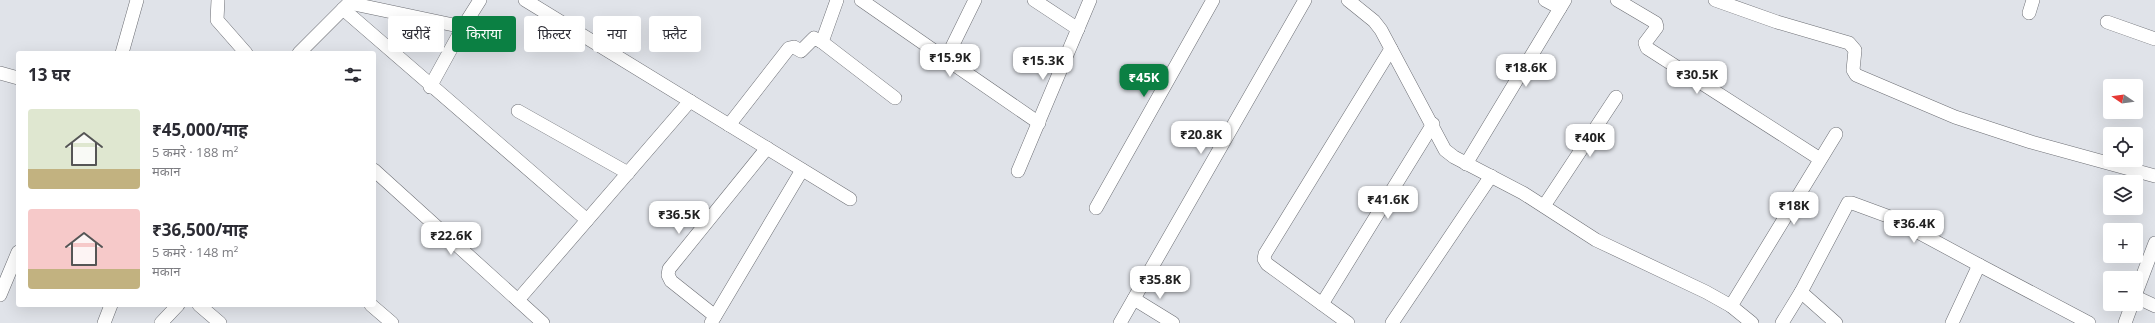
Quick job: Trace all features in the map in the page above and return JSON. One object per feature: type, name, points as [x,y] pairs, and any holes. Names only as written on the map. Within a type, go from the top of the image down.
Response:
[{"type":"street","points":[[123,51],[137,0]]},
{"type":"street","points":[[218,0],[217,20],[244,51]]},
{"type":"street","points":[[471,16],[480,0]]},
{"type":"street","points":[[525,0],[850,199]]},
{"type":"street","points":[[822,42],[838,0]]},
{"type":"street","points":[[861,0],[1038,123]]},
{"type":"street","points":[[946,59],[975,0]]},
{"type":"street","points":[[1034,0],[1078,29]]},
{"type":"street","points":[[1018,171],[1090,0]]},
{"type":"street","points":[[1096,208],[1213,0]]},
{"type":"street","points":[[1120,323],[1305,0]]},
{"type":"street","points":[[1348,0],[1374,21],[1433,124],[1445,150],[1466,164],[1544,206],[1596,240],[1706,292],[1732,306],[1752,323]]},
{"type":"street","points":[[1466,164],[1563,4],[1545,0]]},
{"type":"street","points":[[1617,0],[1656,22],[1656,27],[1645,43],[1647,48],[1820,159]]},
{"type":"street","points":[[1715,0],[1777,22],[1849,43],[1855,50],[1853,70],[1856,75],[1955,117],[2031,142],[2155,176]]},
{"type":"street","points":[[2029,13],[2033,0]]},
{"type":"street","points":[[347,4],[452,25]]},
{"type":"street","points":[[301,51],[347,4]]},
{"type":"street","points":[[347,4],[430,87],[587,220]]},
{"type":"street","points":[[2107,22],[2155,39]]},
{"type":"street","points":[[729,126],[789,48],[794,47],[801,51],[814,38],[822,42],[895,98]]},
{"type":"street","points":[[430,87],[452,48]]},
{"type":"street","points":[[1348,323],[1267,264],[1264,259],[1265,254],[1391,49]]},
{"type":"street","points":[[0,73],[16,77]]},
{"type":"street","points":[[1544,206],[1616,97]]},
{"type":"street","points":[[518,300],[690,101]]},
{"type":"street","points":[[518,111],[628,173]]},
{"type":"street","points":[[1322,304],[1433,124]]},
{"type":"street","points":[[1732,306],[1836,134]]},
{"type":"street","points":[[767,148],[669,269],[668,275],[671,281],[713,320],[802,170]]},
{"type":"street","points":[[376,172],[544,323]]},
{"type":"street","points":[[1392,323],[1490,176]]},
{"type":"street","points":[[1782,323],[1802,292],[1845,207],[1852,203],[1890,217],[2089,323]]},
{"type":"street","points":[[2143,275],[2155,243]]},
{"type":"street","points":[[0,294],[5,269],[16,255]]},
{"type":"street","points":[[1952,323],[1979,265]]},
{"type":"street","points":[[1802,292],[1836,323]]},
{"type":"street","points":[[1134,299],[1173,323]]},
{"type":"street","points":[[2143,300],[2155,306]]},
{"type":"street","points":[[104,323],[110,307]]},
{"type":"street","points":[[161,323],[176,307]]},
{"type":"street","points":[[201,307],[220,323]]},
{"type":"street","points":[[373,307],[392,323]]},
{"type":"street","points":[[2125,323],[2129,311]]}]
